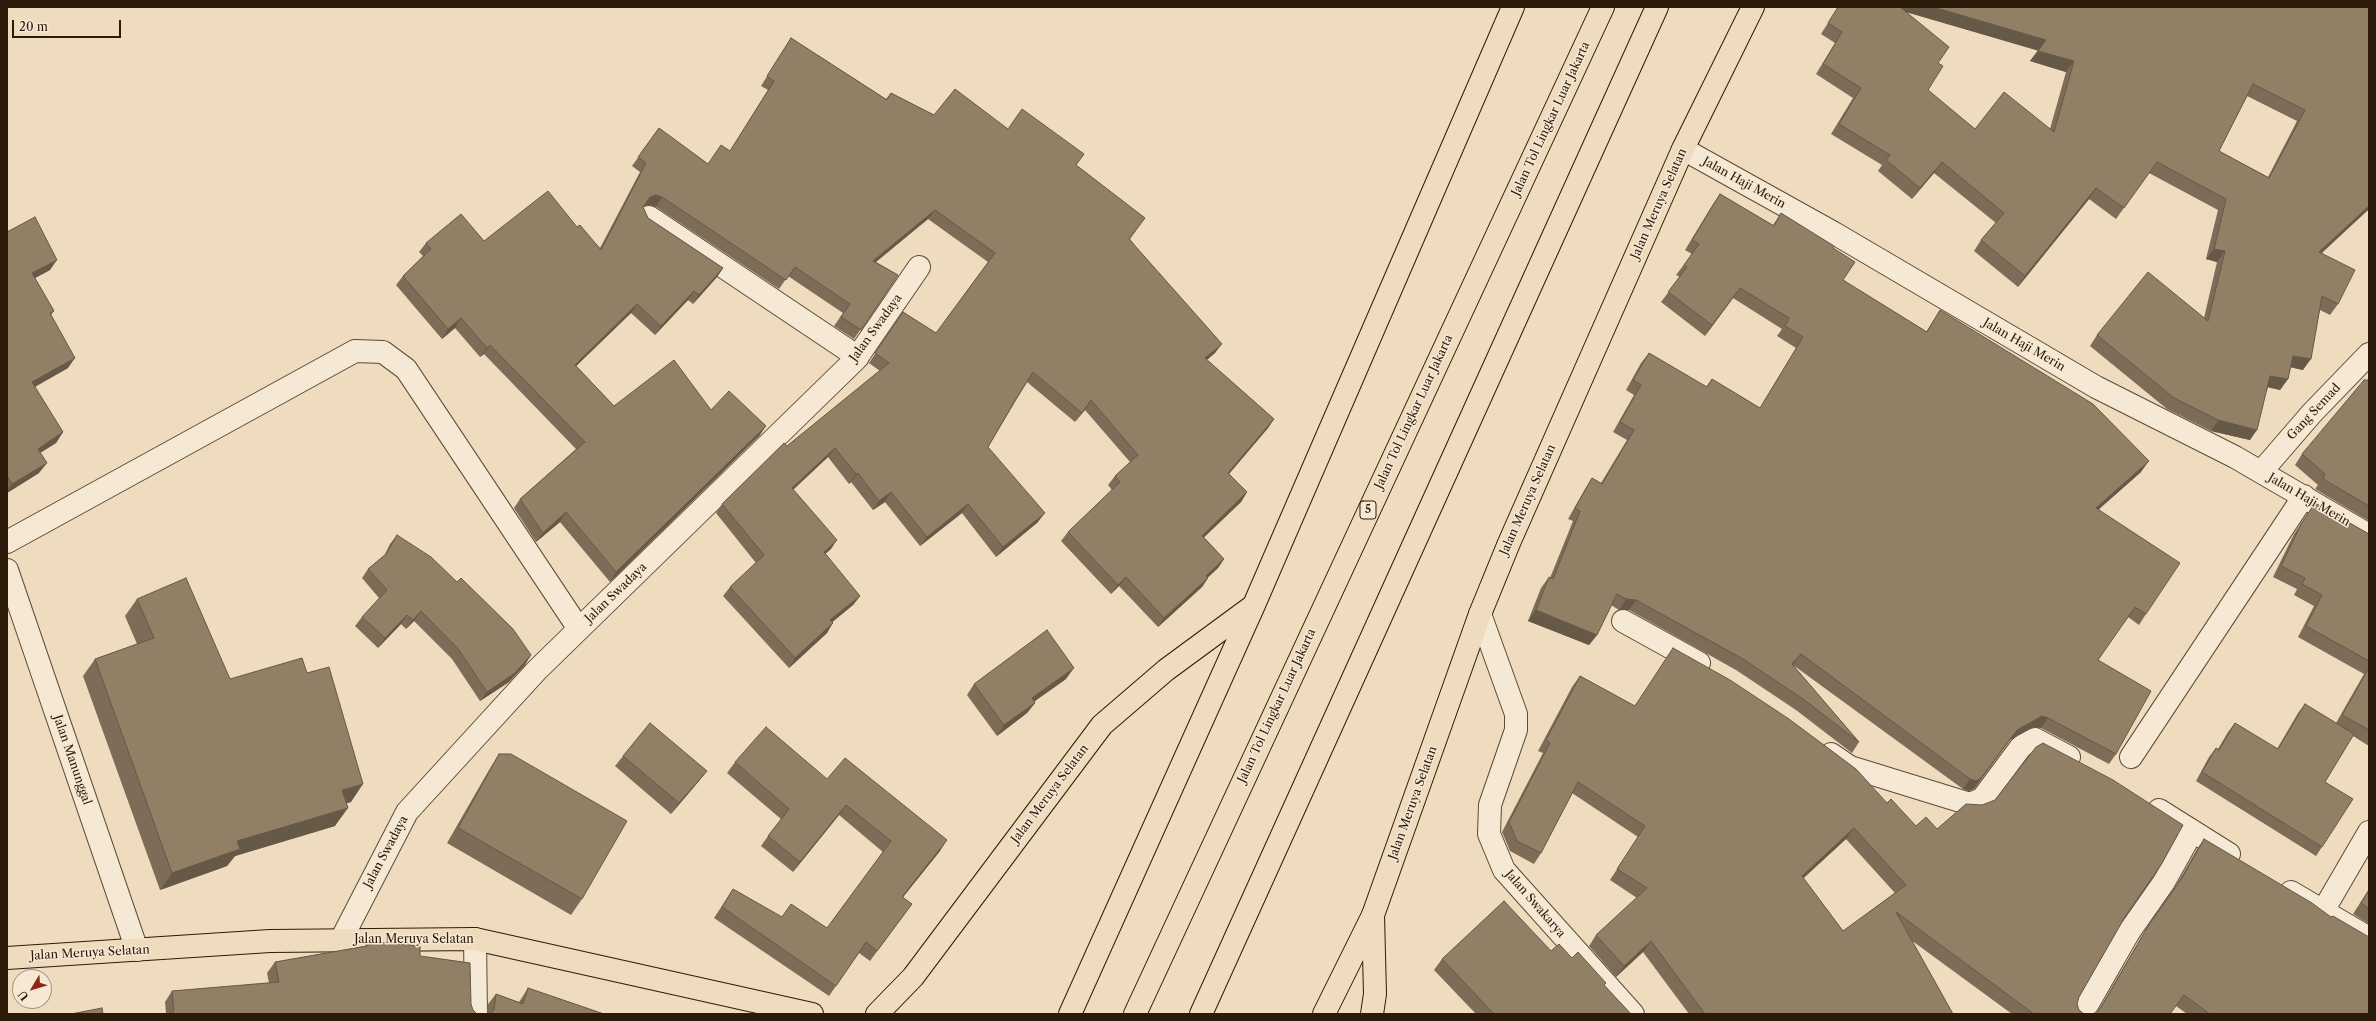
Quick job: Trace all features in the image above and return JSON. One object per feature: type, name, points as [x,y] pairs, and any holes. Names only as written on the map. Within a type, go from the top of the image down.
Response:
[{"type":"main road","points":[[1070,1014],[1254,605],[1513,7]]},
{"type":"main road","name":"Jalan Tol Lingkar Luar Jakarta","points":[[1135,1014],[1603,7]]},
{"type":"main road","points":[[1201,1014],[1657,7]]},
{"type":"main road","name":"Jalan Meruya Selatan","points":[[1372,1014],[1376,994],[1373,915],[1480,614],[1509,543],[1683,149],[1753,7]]},
{"type":"main road","name":"Jalan Meruya Selatan","points":[[877,1014],[913,977],[1102,725],[1166,670],[1254,605]]},
{"type":"main road","points":[[1324,1014],[1373,915]]},
{"type":"main road","name":"Jalan Meruya Selatan","points":[[7,958],[270,941],[475,939],[812,1014]]},
{"type":"street","name":"Jalan Haji Merin","points":[[1683,149],[1834,233],[2096,387],[2261,472],[2369,535]]},
{"type":"street","points":[[649,217],[858,357]]},
{"type":"street","name":"Jalan Swadaya","points":[[341,940],[407,812],[537,670],[858,357],[919,268]]},
{"type":"street","points":[[7,542],[355,351],[383,352],[406,369],[579,629]]},
{"type":"street","name":"Gang Semad","points":[[2261,472],[2312,413],[2369,354]]},
{"type":"street","points":[[2131,757],[2304,496]]},
{"type":"street","name":"Jalan Manunggal","points":[[7,570],[137,950]]},
{"type":"street","name":"Jalan Swakarya","points":[[1480,614],[1516,714],[1516,730],[1490,805],[1489,834],[1504,870],[1633,1014]]},
{"type":"street","points":[[1623,621],[1716,673]]},
{"type":"street","points":[[1815,741],[1850,767],[1970,804],[1982,799],[2020,748],[2036,738],[2084,765]]},
{"type":"street","points":[[2143,800],[2245,864]]},
{"type":"street","points":[[2082,1014],[2129,932],[2164,882],[2192,832]]},
{"type":"street","points":[[2323,911],[2369,832]]},
{"type":"street","points":[[2271,879],[2369,938]]},
{"type":"street","points":[[475,939],[476,1014]]},
{"type":"building","points":[[1838,7],[1900,7],[1949,47],[1938,63],[1943,66],[1928,90],[1975,129],[2004,92],[2054,132],[2074,61],[2038,51],[2046,40],[1933,7],[2369,7],[2369,206],[2319,252],[2355,270],[2338,304],[2322,296],[2311,359],[2293,356],[2288,379],[2270,376],[2257,430],[2218,420],[2174,398],[2097,335],[2148,272],[2208,321],[2225,251],[2214,249],[2226,199],[2157,162],[2124,208],[2096,188],[2025,276],[1981,240],[2004,213],[1942,162],[1920,188],[1886,160],[1890,155],[1839,124],[1861,88],[1823,64],[1842,32],[1828,23]],"holes":[[[2253,84],[2305,110],[2269,178],[2219,151]]]},
{"type":"building","points":[[791,38],[887,100],[891,93],[934,115],[955,89],[1008,129],[1022,109],[1084,154],[1076,165],[1145,218],[1129,239],[1222,344],[1205,358],[1274,419],[1228,473],[1247,492],[1202,536],[1224,559],[1206,576],[1208,578],[1164,618],[1126,577],[1118,585],[1068,532],[1120,482],[1115,476],[1138,455],[1091,400],[1082,413],[1033,372],[988,447],[1045,513],[1003,547],[968,504],[927,537],[891,492],[879,501],[858,473],[856,474],[835,448],[792,488],[837,540],[824,552],[860,596],[830,620],[833,623],[795,658],[730,587],[764,555],[722,504],[784,443],[787,446],[889,363],[875,353],[903,312],[936,333],[995,253],[935,210],[873,261],[898,275],[861,330],[841,317],[850,304],[795,267],[786,280],[662,197],[656,195],[650,197],[643,207],[648,218],[723,268],[699,295],[694,291],[661,326],[637,304],[575,365],[614,406],[674,360],[711,410],[729,391],[766,426],[616,572],[566,512],[543,533],[520,499],[585,442],[490,345],[487,348],[461,318],[448,329],[403,276],[431,249],[426,243],[461,214],[484,241],[548,191],[577,227],[580,225],[601,250],[646,163],[638,157],[659,128],[708,164],[721,145],[730,151],[774,81],[767,76]]},
{"type":"building","points":[[1720,194],[1774,226],[1781,213],[1834,246],[1833,248],[1855,262],[1843,280],[1927,332],[1940,310],[2093,404],[2149,461],[2096,508],[2180,563],[2146,614],[2135,607],[2098,660],[2151,691],[2116,754],[2042,716],[2017,730],[1981,778],[1976,781],[1970,779],[1801,654],[1792,664],[1859,742],[1803,699],[1743,659],[1636,600],[1626,599],[1617,594],[1597,635],[1536,610],[1549,577],[1553,579],[1580,511],[1575,508],[1592,478],[1602,484],[1634,430],[1620,422],[1641,385],[1633,380],[1649,353],[1707,387],[1712,379],[1760,408],[1803,337],[1785,326],[1789,318],[1740,288],[1712,325],[1668,292],[1687,267],[1684,265],[1699,244],[1692,240]]},
{"type":"building","points":[[35,217],[57,260],[32,273],[54,311],[50,313],[75,358],[32,382],[63,432],[38,449],[47,463],[12,484],[7,476],[7,232]]},
{"type":"building","points":[[2364,380],[2369,380],[2369,506],[2323,479],[2325,474],[2302,454]]},
{"type":"building","points":[[2315,503],[2369,534],[2369,661],[2306,626],[2322,595],[2302,584],[2305,578],[2281,566],[2301,524]]},
{"type":"building","points":[[397,535],[431,557],[457,582],[461,578],[513,629],[531,655],[515,673],[487,692],[459,650],[421,611],[413,620],[407,615],[385,638],[362,617],[387,590],[368,569],[386,554]]},
{"type":"building","points":[[186,578],[230,679],[302,658],[307,673],[329,667],[363,784],[342,790],[348,808],[237,841],[240,849],[172,873],[95,659],[154,638],[137,599]]},
{"type":"building","points":[[1047,630],[1074,668],[1032,698],[1035,703],[1004,725],[974,684]]},
{"type":"building","points":[[1673,648],[1730,680],[1789,719],[1856,769],[1887,803],[1891,799],[1916,826],[1926,817],[1937,829],[1966,804],[1982,805],[1995,800],[2036,747],[2043,743],[2113,780],[2183,825],[2161,865],[2126,915],[2079,997],[2077,1004],[2079,1010],[2084,1014],[2034,1014],[1896,912],[1953,1014],[1705,1014],[1651,941],[1624,966],[1596,935],[1647,888],[1617,869],[1645,826],[1578,782],[1541,853],[1517,841],[1509,822],[1550,743],[1546,740],[1580,676],[1635,706]],"holes":[[[1854,828],[1906,885],[1843,931],[1802,876]]]},
{"type":"building","points":[[2369,668],[2369,730],[2342,715]]},
{"type":"building","points":[[2305,704],[2354,734],[2325,782],[2353,799],[2322,847],[2202,772],[2216,748],[2219,750],[2235,723],[2278,749]]},
{"type":"building","points":[[650,723],[707,771],[679,803],[623,756]]},
{"type":"building","points":[[766,727],[827,779],[845,758],[947,840],[902,897],[912,904],[877,951],[866,942],[836,986],[722,907],[733,889],[782,917],[791,904],[827,928],[891,841],[846,805],[800,862],[768,836],[789,809],[735,762]]},
{"type":"building","points":[[499,754],[511,754],[627,821],[582,899],[458,828]]},
{"type":"building","points":[[2204,839],[2312,903],[2331,917],[2333,916],[2369,937],[2369,1014],[2210,1014],[2184,995],[2170,1014],[2093,1014],[2100,1009],[2147,928],[2182,878]]},
{"type":"building","points":[[2369,890],[2369,909],[2361,903]]},
{"type":"building","points":[[1504,901],[1551,951],[1559,944],[1572,958],[1578,952],[1606,983],[1604,985],[1631,1014],[1494,1014],[1442,959]]},
{"type":"building","points":[[367,942],[420,946],[420,956],[470,963],[471,1004],[473,1010],[477,1014],[162,1014],[174,1012],[172,991],[279,982],[275,962],[367,946]]},
{"type":"building","points":[[528,988],[604,1014],[490,1014],[494,1010],[496,994],[523,1004]]},
{"type":"building","points":[[102,1008],[103,1014],[71,1014]]}]
